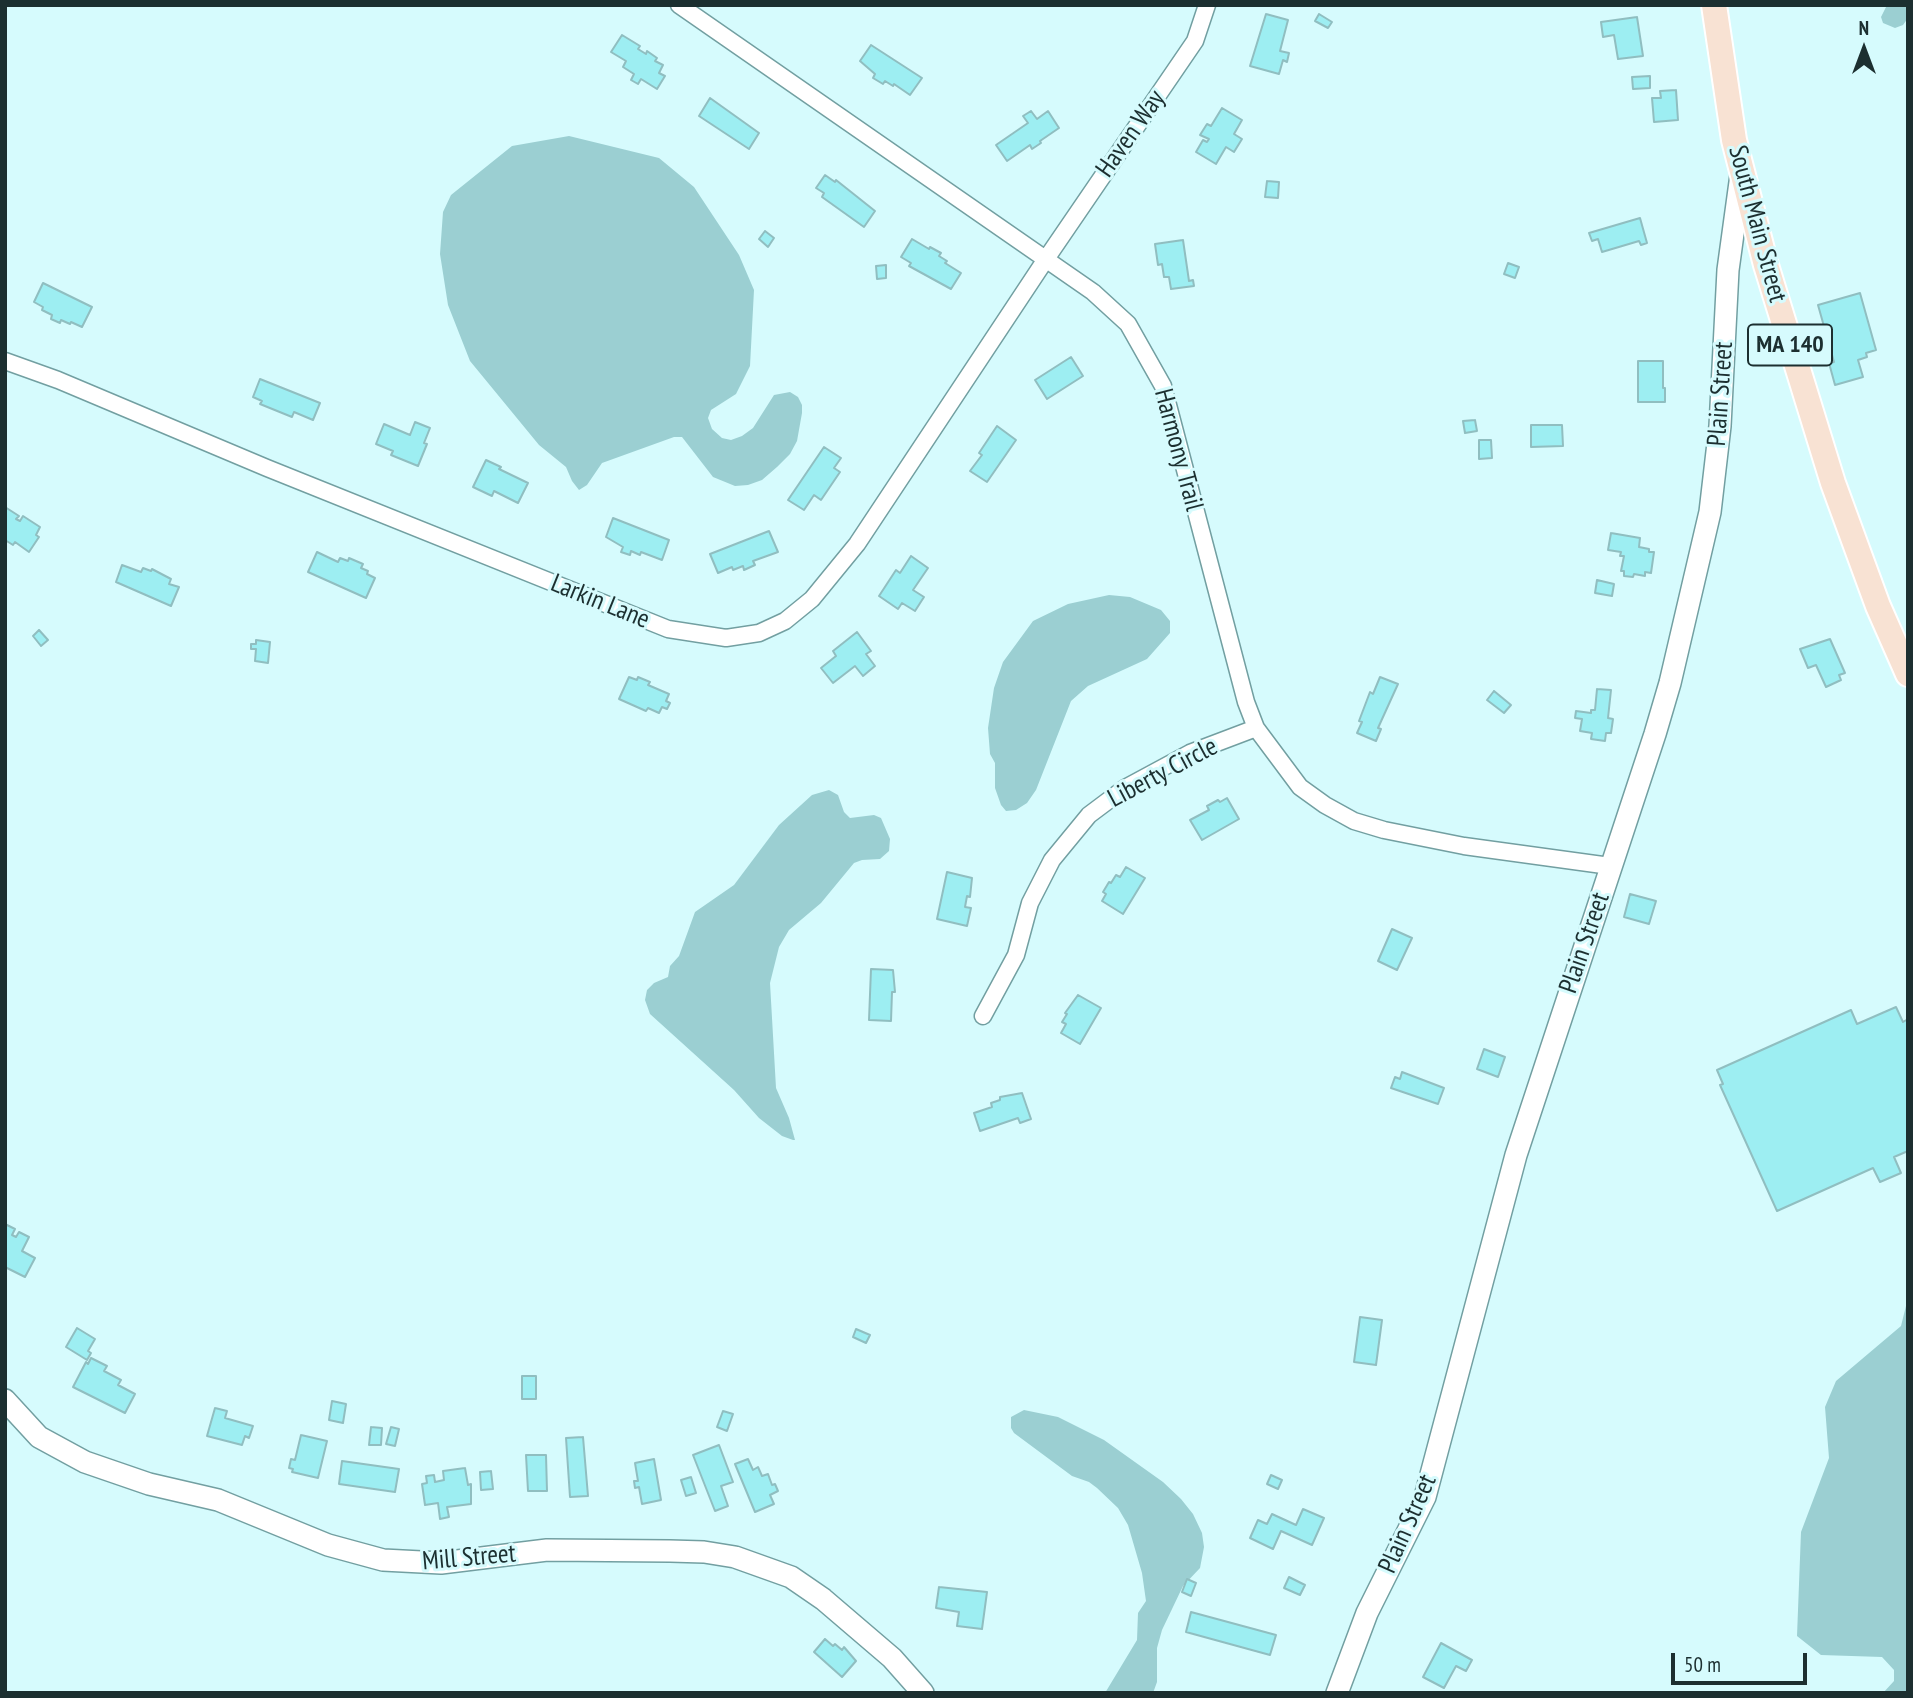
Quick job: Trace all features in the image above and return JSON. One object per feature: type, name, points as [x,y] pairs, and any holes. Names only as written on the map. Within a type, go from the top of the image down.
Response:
[{"type":"main road","name":"South Main Street","points":[[1714,5],[1734,140],[1770,277],[1833,483],[1878,606],[1908,674]]},
{"type":"street","name":"Harmony Trail","points":[[679,5],[1093,292],[1128,324],[1163,386],[1233,657],[1256,728],[1300,787],[1354,821],[1384,830],[1464,846],[1611,866]]},
{"type":"street","name":"Haven Way","points":[[1046,259],[1195,41],[1207,5]]},
{"type":"street","name":"Plain Street","points":[[1337,1693],[1367,1613],[1426,1497],[1516,1155],[1670,683],[1710,512],[1720,426],[1728,270],[1742,170]]},
{"type":"street","name":"Larkin Lane","points":[[5,360],[668,629],[726,638],[759,633],[785,621],[812,599],[857,544],[1046,259]]},
{"type":"street","name":"Liberty Circle","points":[[983,1016],[1016,956],[1030,903],[1052,860],[1089,815],[1125,788],[1190,753],[1256,728]]},
{"type":"street","name":"Mill Street","points":[[5,1400],[39,1437],[85,1462],[149,1484],[218,1500],[328,1545],[383,1560],[441,1563],[547,1550],[704,1552],[735,1558],[791,1577],[823,1598],[892,1658],[923,1693]]},
{"type":"shaded area","points":[[1887,5],[1908,5],[1908,18],[1903,25],[1895,28],[1883,23],[1881,17]]},
{"type":"shaded area","points":[[569,136],[659,158],[694,187],[739,255],[754,290],[750,366],[736,394],[711,410],[708,418],[712,429],[722,438],[731,440],[742,436],[753,428],[774,395],[790,392],[798,397],[802,405],[797,441],[790,454],[762,480],[735,486],[713,477],[682,437],[674,437],[602,463],[587,485],[579,490],[566,467],[539,445],[470,361],[448,305],[440,254],[443,212],[451,195],[512,146]]},
{"type":"shaded area","points":[[1109,595],[1130,597],[1161,610],[1170,621],[1170,633],[1147,659],[1088,686],[1071,701],[1036,790],[1027,803],[1016,810],[1006,811],[995,788],[995,763],[990,754],[988,728],[994,688],[1003,662],[1033,621],[1068,604]]},
{"type":"shaded area","points":[[829,790],[838,795],[844,812],[850,818],[874,815],[881,818],[890,839],[889,851],[880,859],[854,863],[821,903],[789,930],[779,947],[770,983],[776,1088],[789,1118],[793,1140],[782,1136],[759,1118],[734,1090],[650,1014],[645,1000],[647,990],[654,983],[668,977],[670,966],[679,956],[695,912],[734,885],[779,825],[812,795]]},
{"type":"shaded area","points":[[1908,1298],[1908,1693],[1883,1693],[1894,1681],[1894,1670],[1882,1657],[1821,1655],[1797,1636],[1801,1532],[1829,1458],[1825,1407],[1836,1381],[1901,1326]]},
{"type":"shaded area","points":[[1024,1410],[1058,1417],[1104,1440],[1163,1482],[1181,1499],[1193,1514],[1202,1533],[1204,1547],[1200,1568],[1183,1586],[1162,1630],[1157,1648],[1157,1682],[1153,1693],[1105,1693],[1137,1640],[1138,1613],[1146,1601],[1142,1573],[1128,1525],[1118,1508],[1097,1488],[1072,1476],[1014,1433],[1011,1417]]},
{"type":"building","points":[[1266,14],[1288,20],[1280,51],[1289,53],[1287,62],[1283,60],[1279,74],[1250,66]]},
{"type":"building","points":[[1319,14],[1332,22],[1328,28],[1315,21]]},
{"type":"building","points":[[1637,17],[1643,56],[1618,59],[1614,35],[1603,37],[1601,22]]},
{"type":"building","points":[[622,35],[640,46],[638,49],[657,58],[655,61],[663,65],[659,73],[665,76],[657,89],[641,79],[638,84],[631,80],[634,74],[623,67],[626,61],[611,52]]},
{"type":"building","points":[[871,45],[922,78],[910,95],[894,84],[893,86],[885,81],[883,84],[873,78],[875,74],[860,61]]},
{"type":"building","points":[[1650,76],[1650,88],[1633,89],[1632,77]]},
{"type":"building","points":[[1676,90],[1678,120],[1654,122],[1652,98],[1661,98],[1660,91]]},
{"type":"building","points":[[710,98],[759,133],[749,149],[699,116]]},
{"type":"building","points":[[1222,108],[1242,120],[1234,134],[1242,139],[1234,152],[1226,147],[1216,164],[1196,152],[1203,140],[1207,142],[1209,139],[1200,135],[1207,124],[1211,126]]},
{"type":"building","points":[[1031,111],[1037,119],[1048,111],[1059,128],[1032,149],[1030,145],[1007,161],[996,145],[1028,123],[1023,116]]},
{"type":"building","points":[[825,175],[835,182],[836,180],[875,211],[864,227],[822,197],[824,193],[816,188]]},
{"type":"building","points":[[1267,181],[1279,182],[1278,198],[1265,197]]},
{"type":"building","points":[[1640,218],[1647,243],[1641,245],[1639,241],[1602,252],[1598,239],[1592,241],[1589,233]]},
{"type":"building","points":[[765,231],[774,238],[768,247],[759,239]]},
{"type":"building","points":[[912,239],[941,253],[939,256],[947,261],[945,263],[961,273],[951,289],[909,266],[911,263],[901,257]]},
{"type":"building","points":[[1183,240],[1189,281],[1193,280],[1194,286],[1171,289],[1169,277],[1164,277],[1162,264],[1158,265],[1155,244]]},
{"type":"building","points":[[1508,263],[1519,267],[1515,278],[1504,274]]},
{"type":"building","points":[[886,265],[886,278],[877,279],[876,266]]},
{"type":"building","points":[[43,283],[92,307],[82,327],[51,319],[52,315],[34,302]]},
{"type":"building","points":[[1860,293],[1876,350],[1866,353],[1867,357],[1858,360],[1863,377],[1835,385],[1829,363],[1834,362],[1818,305]]},
{"type":"building","points":[[1071,357],[1083,376],[1047,399],[1035,380]]},
{"type":"building","points":[[1638,361],[1663,361],[1665,402],[1638,402]]},
{"type":"building","points":[[260,379],[320,403],[313,420],[294,412],[292,417],[260,404],[262,401],[253,397]]},
{"type":"building","points":[[1475,420],[1477,431],[1465,433],[1463,421]]},
{"type":"building","points":[[415,422],[430,428],[418,466],[391,455],[393,451],[376,444],[384,424],[410,435]]},
{"type":"building","points":[[1531,425],[1562,425],[1563,446],[1531,447]]},
{"type":"building","points":[[997,426],[1016,440],[987,482],[970,471]]},
{"type":"building","points":[[1479,440],[1491,440],[1492,458],[1479,459]]},
{"type":"building","points":[[824,447],[841,458],[834,468],[840,472],[821,500],[814,495],[804,510],[788,500]]},
{"type":"building","points":[[486,460],[528,483],[518,503],[494,491],[492,496],[473,487]]},
{"type":"building","points":[[5,507],[19,516],[16,519],[20,521],[23,516],[40,527],[36,535],[39,537],[29,552],[15,542],[13,545],[5,540]]},
{"type":"building","points":[[613,518],[669,540],[662,560],[641,552],[640,555],[631,551],[630,555],[621,552],[623,547],[606,537]]},
{"type":"building","points":[[769,531],[778,552],[753,561],[755,565],[744,570],[743,566],[733,570],[732,567],[718,573],[710,554]]},
{"type":"building","points":[[1611,533],[1640,538],[1639,547],[1654,552],[1651,573],[1645,572],[1645,576],[1624,576],[1624,571],[1621,571],[1624,556],[1620,556],[1621,552],[1608,550]]},
{"type":"building","points":[[317,552],[338,562],[340,558],[348,561],[349,558],[363,564],[361,568],[375,578],[366,598],[308,572]]},
{"type":"building","points":[[911,556],[928,568],[913,590],[924,597],[915,611],[902,603],[898,609],[879,596],[896,570],[900,573]]},
{"type":"building","points":[[122,565],[141,572],[143,568],[152,569],[171,579],[169,584],[179,587],[171,606],[116,582]]},
{"type":"building","points":[[1597,580],[1614,584],[1612,596],[1595,593]]},
{"type":"building","points":[[39,630],[48,640],[41,646],[33,636]]},
{"type":"building","points":[[857,632],[871,651],[866,654],[875,666],[863,676],[855,666],[833,683],[821,668],[836,656],[833,651]]},
{"type":"building","points":[[1830,639],[1845,673],[1839,675],[1841,680],[1826,687],[1816,665],[1808,668],[1800,649]]},
{"type":"building","points":[[256,640],[270,642],[268,663],[255,661],[256,649],[251,649],[251,644],[256,644]]},
{"type":"building","points":[[629,677],[650,682],[648,685],[669,694],[666,701],[670,703],[667,709],[662,707],[659,713],[648,708],[646,711],[619,699]]},
{"type":"building","points":[[1380,677],[1398,684],[1378,728],[1381,729],[1376,741],[1357,733],[1370,692],[1373,694]]},
{"type":"building","points":[[1597,689],[1611,690],[1608,718],[1613,719],[1611,733],[1606,733],[1605,741],[1591,739],[1592,733],[1580,731],[1582,719],[1575,718],[1576,711],[1591,713],[1591,710],[1595,710]]},
{"type":"building","points":[[1494,691],[1511,705],[1504,713],[1487,700]]},
{"type":"building","points":[[1227,798],[1239,819],[1202,840],[1190,820],[1209,810],[1207,806]]},
{"type":"building","points":[[1126,867],[1145,878],[1123,914],[1102,901],[1106,894],[1103,892],[1109,882],[1111,883],[1116,875],[1120,877]]},
{"type":"building","points":[[947,872],[972,878],[970,897],[967,896],[965,907],[971,908],[967,926],[937,919]]},
{"type":"building","points":[[1630,894],[1656,901],[1649,924],[1624,917]]},
{"type":"building","points":[[1392,929],[1412,938],[1397,970],[1378,961]]},
{"type":"building","points":[[871,969],[893,970],[895,992],[892,992],[891,1021],[869,1020]]},
{"type":"building","points":[[1078,995],[1101,1008],[1080,1044],[1061,1033],[1066,1024],[1062,1022],[1067,1014],[1065,1013]]},
{"type":"building","points":[[1896,1007],[1903,1022],[1908,1019],[1908,1151],[1894,1157],[1901,1173],[1880,1182],[1873,1168],[1777,1211],[1720,1085],[1723,1084],[1717,1070],[1851,1010],[1857,1024]]},
{"type":"building","points":[[1484,1049],[1505,1057],[1498,1077],[1477,1069]]},
{"type":"building","points":[[1402,1072],[1444,1088],[1438,1104],[1391,1088],[1395,1077],[1400,1079]]},
{"type":"building","points":[[1022,1093],[1031,1119],[1020,1123],[1018,1118],[980,1131],[974,1113],[992,1107],[991,1103],[1000,1100],[1000,1097]]},
{"type":"building","points":[[5,1224],[15,1229],[12,1235],[16,1237],[19,1232],[29,1237],[22,1251],[35,1258],[25,1277],[5,1267]]},
{"type":"building","points":[[1360,1317],[1382,1320],[1376,1365],[1354,1362]]},
{"type":"building","points":[[77,1328],[95,1339],[88,1351],[91,1353],[87,1360],[66,1347]]},
{"type":"building","points":[[856,1329],[870,1335],[866,1343],[853,1337]]},
{"type":"building","points":[[91,1358],[107,1366],[104,1371],[121,1380],[118,1385],[135,1394],[125,1413],[73,1387],[86,1362],[88,1364]]},
{"type":"building","points":[[522,1376],[536,1376],[536,1399],[522,1399]]},
{"type":"building","points":[[332,1401],[346,1404],[343,1423],[329,1420]]},
{"type":"building","points":[[215,1408],[227,1411],[225,1418],[253,1426],[249,1438],[245,1436],[242,1445],[207,1436]]},
{"type":"building","points":[[723,1411],[733,1414],[727,1431],[717,1427]]},
{"type":"building","points":[[371,1427],[382,1428],[381,1445],[369,1445]]},
{"type":"building","points":[[391,1427],[399,1429],[395,1446],[386,1444]]},
{"type":"building","points":[[301,1435],[327,1441],[318,1478],[292,1472],[293,1469],[289,1468],[291,1459],[295,1460]]},
{"type":"building","points":[[583,1437],[588,1496],[570,1497],[566,1438]]},
{"type":"building","points":[[719,1445],[733,1482],[721,1486],[728,1506],[715,1511],[693,1455]]},
{"type":"building","points":[[526,1455],[546,1455],[547,1491],[528,1491]]},
{"type":"building","points":[[654,1459],[661,1500],[642,1504],[639,1487],[635,1488],[634,1481],[638,1481],[635,1463]]},
{"type":"building","points":[[748,1459],[753,1470],[758,1467],[762,1476],[768,1474],[772,1485],[775,1484],[778,1491],[770,1495],[774,1504],[755,1512],[735,1464]]},
{"type":"building","points":[[342,1461],[399,1469],[395,1492],[339,1484]]},
{"type":"building","points":[[465,1468],[468,1485],[471,1484],[471,1504],[447,1507],[449,1517],[440,1519],[438,1503],[425,1505],[422,1484],[427,1483],[426,1476],[434,1475],[435,1482],[444,1480],[443,1471]]},
{"type":"building","points":[[491,1471],[493,1489],[481,1490],[480,1472]]},
{"type":"building","points":[[1271,1475],[1282,1480],[1278,1489],[1267,1484]]},
{"type":"building","points":[[691,1477],[696,1493],[686,1496],[681,1480]]},
{"type":"building","points":[[1303,1509],[1324,1518],[1312,1545],[1281,1531],[1273,1549],[1250,1538],[1258,1520],[1267,1524],[1272,1514],[1296,1525]]},
{"type":"building","points":[[1289,1577],[1305,1585],[1300,1595],[1284,1588]]},
{"type":"building","points":[[1187,1579],[1196,1583],[1191,1596],[1182,1592]]},
{"type":"building","points":[[939,1587],[987,1592],[982,1629],[957,1626],[959,1612],[936,1608]]},
{"type":"building","points":[[1191,1612],[1276,1635],[1270,1655],[1186,1632]]},
{"type":"building","points":[[825,1639],[842,1650],[844,1647],[856,1661],[842,1677],[814,1652]]},
{"type":"building","points":[[1441,1643],[1472,1660],[1466,1671],[1456,1666],[1444,1688],[1423,1677]]}]
